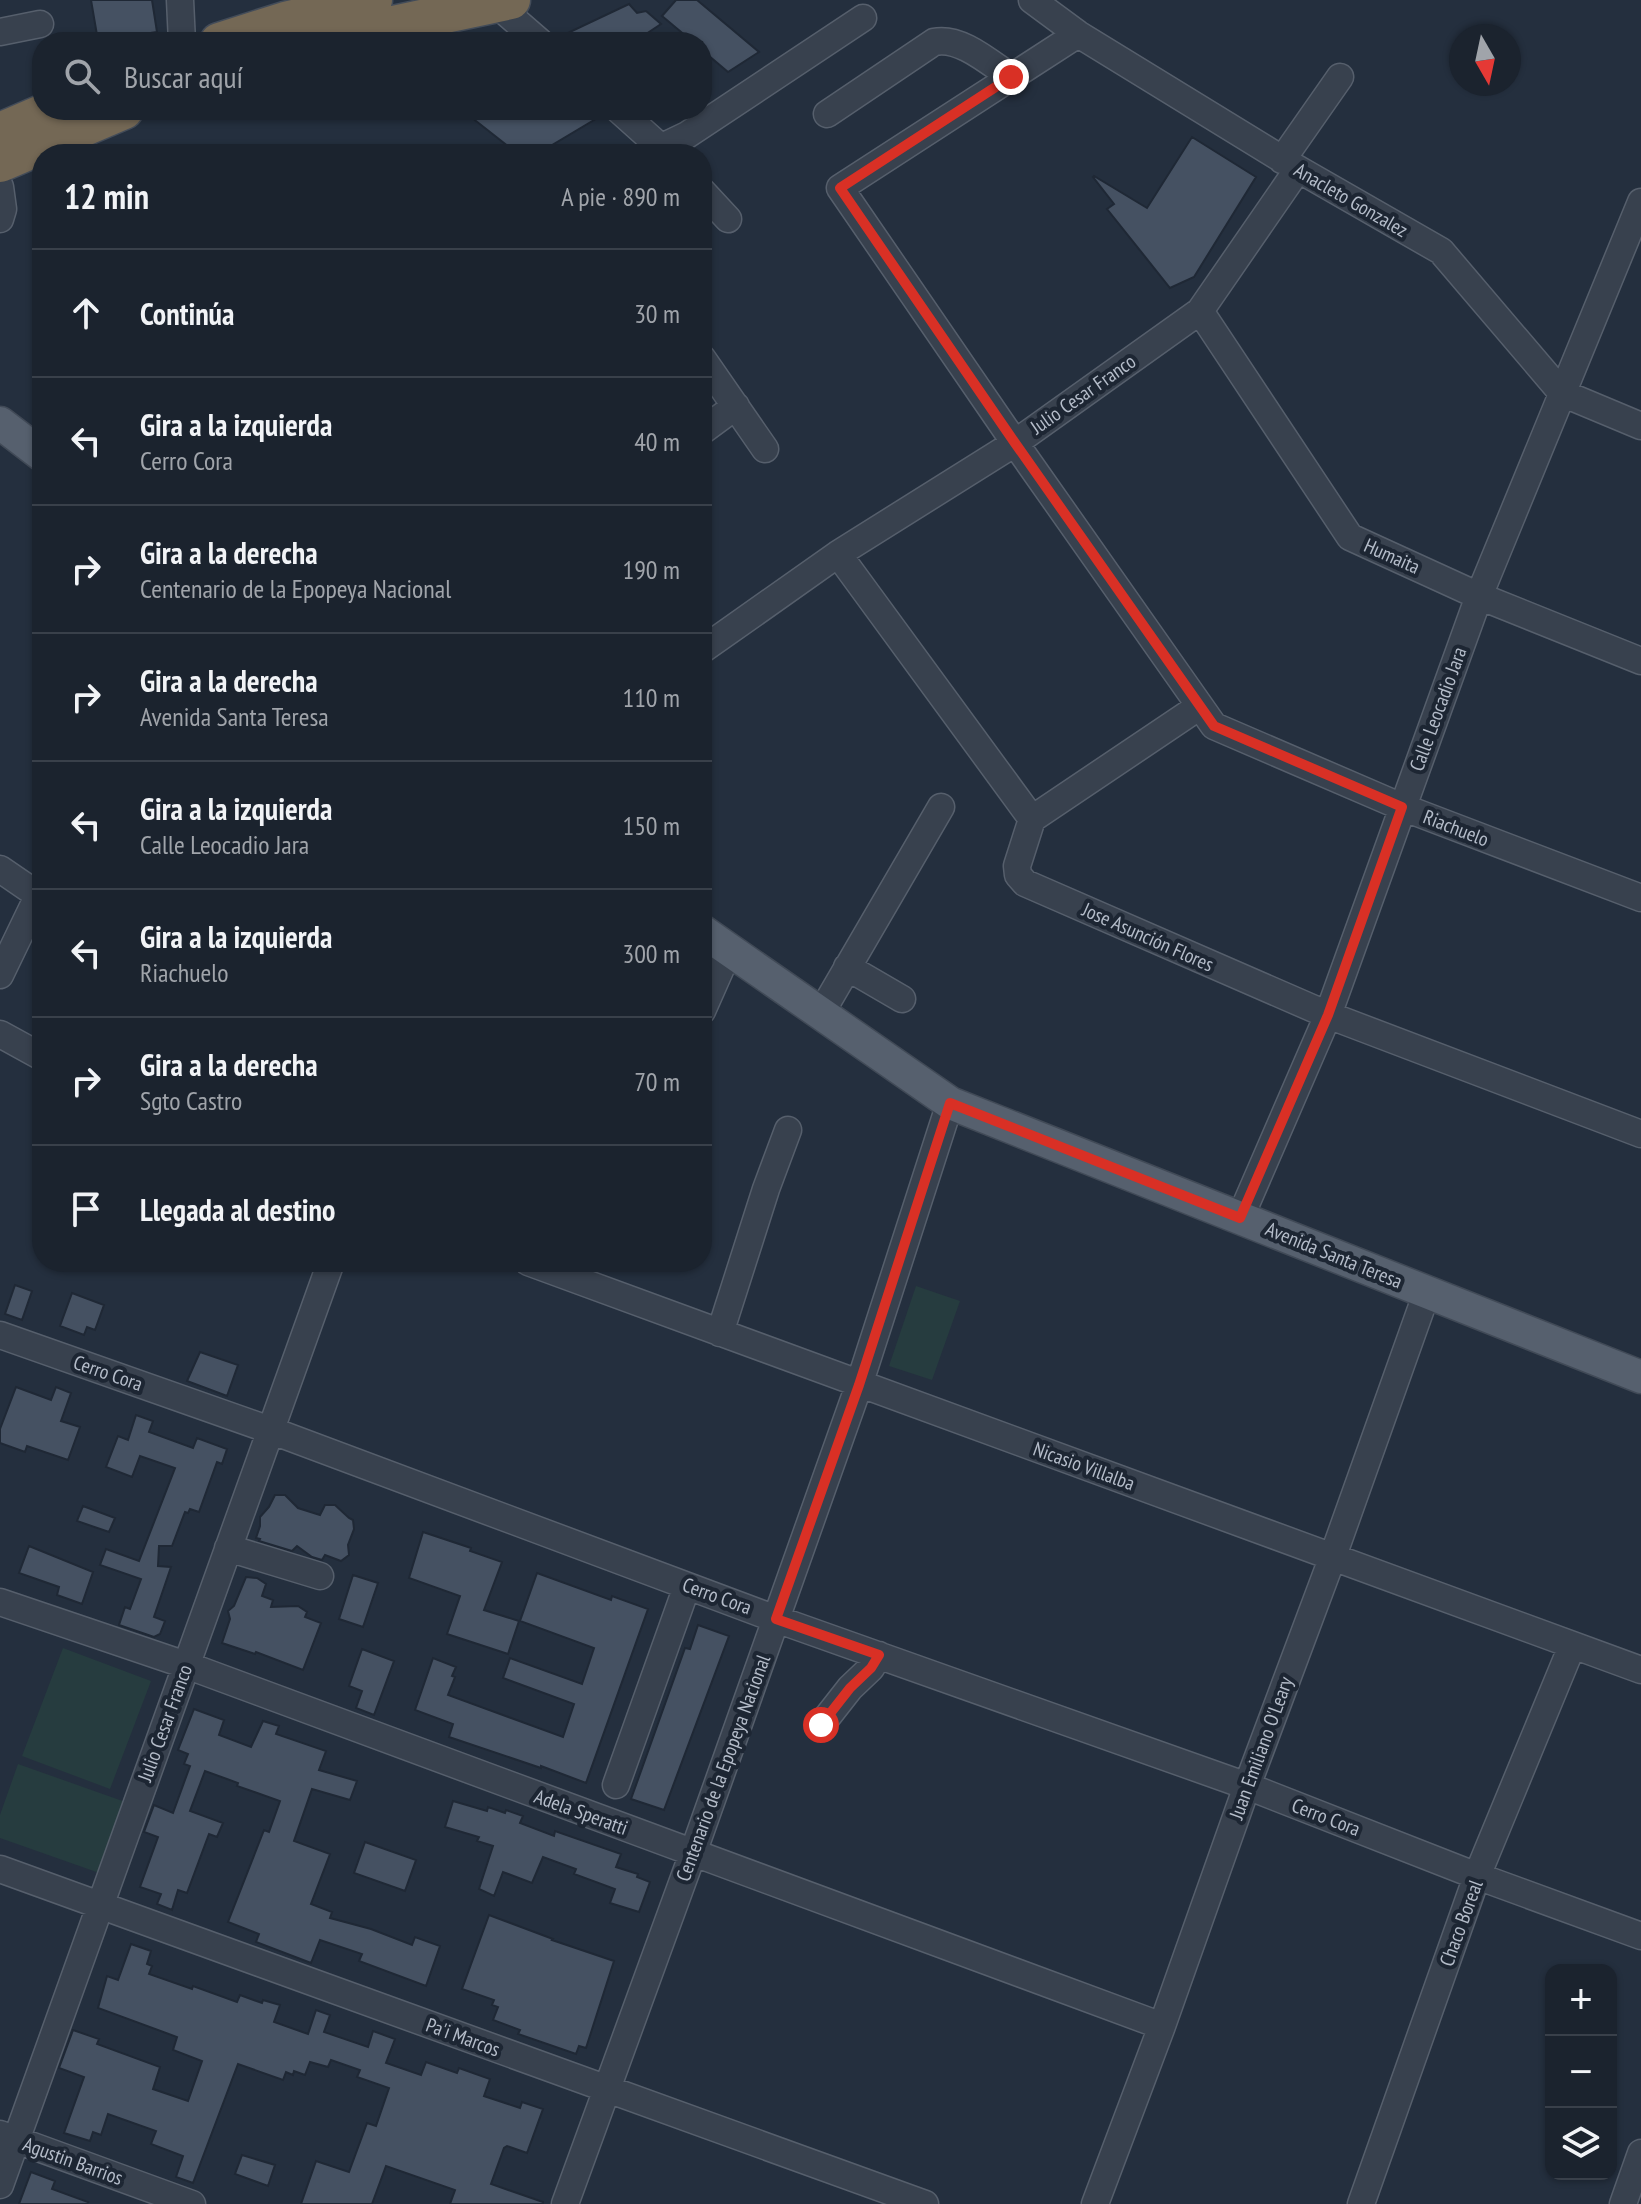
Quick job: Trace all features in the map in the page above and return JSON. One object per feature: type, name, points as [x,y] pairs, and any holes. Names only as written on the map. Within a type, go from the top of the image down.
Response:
[{"type":"highway","points":[[250,32],[373,0]]},
{"type":"highway","points":[[357,32],[484,3]]},
{"type":"highway","points":[[0,163],[30,128],[72,120]]},
{"type":"main road","points":[[0,423],[32,447]]},
{"type":"main road","name":"Avenida Santa Teresa","points":[[712,938],[950,1103],[1641,1377]]},
{"type":"street","points":[[180,0],[182,32]]},
{"type":"street","name":"Anacleto Gonzalez","points":[[1032,0],[1078,34],[1290,165],[1441,251],[1562,393],[1641,426]]},
{"type":"street","points":[[484,3],[526,32]]},
{"type":"street","points":[[712,118],[863,18]]},
{"type":"street","points":[[0,32],[40,24]]},
{"type":"street","points":[[827,114],[934,42],[944,39],[956,42],[1011,77],[1078,34]]},
{"type":"street","name":"Riachuelo","points":[[1011,77],[840,188],[1214,726],[1402,807],[1641,898]]},
{"type":"street","name":"Julio Cesar Franco","points":[[712,643],[838,554],[1015,443],[1200,311],[1340,77]]},
{"type":"street","points":[[630,120],[658,144]]},
{"type":"street","points":[[674,144],[710,120]]},
{"type":"street","points":[[0,187],[3,209],[0,219]]},
{"type":"street","points":[[712,202],[728,219]]},
{"type":"street","name":"Calle Leocadio Jara","points":[[1240,1218],[1328,1015],[1479,596],[1562,393],[1633,243],[1641,202]]},
{"type":"street","name":"Humaita","points":[[1200,311],[1350,537],[1479,596],[1641,661]]},
{"type":"street","points":[[712,372],[765,449]]},
{"type":"street","points":[[712,424],[736,406]]},
{"type":"street","points":[[838,554],[1032,819],[1200,706]]},
{"type":"street","points":[[821,1013],[941,807]]},
{"type":"street","name":"Jose Asunción Flores","points":[[1032,819],[1017,866],[1018,875],[1025,883],[1328,1015],[1641,1134]]},
{"type":"street","points":[[0,869],[32,887]]},
{"type":"street","points":[[0,975],[32,909]]},
{"type":"street","points":[[712,988],[729,950]]},
{"type":"street","points":[[847,967],[902,999]]},
{"type":"street","points":[[0,1034],[32,1052]]},
{"type":"street","name":"Centenario de la Epopeya Nacional","points":[[565,2204],[859,1385],[950,1103]]},
{"type":"street","points":[[720,1333],[788,1130]]},
{"type":"street","name":"Julio Cesar Franco","points":[[0,2185],[8,2137],[100,1904],[327,1272]]},
{"type":"street","name":"Nicasio Villalba","points":[[555,1272],[1641,1670]]},
{"type":"street","name":"Juan Emiliano O'Leary","points":[[1095,2204],[1427,1292]]},
{"type":"street","name":"Cerro Cora","points":[[0,1335],[270,1430],[776,1619],[1247,1786],[1641,1936]]},
{"type":"street","points":[[228,1548],[320,1576]]},
{"type":"street","points":[[616,1785],[687,1586]]},
{"type":"street","name":"Adela Speratti","points":[[0,1602],[186,1665],[1162,2026]]},
{"type":"street","name":"Chaco Boreal","points":[[1361,2204],[1477,1876],[1572,1646]]},
{"type":"street","points":[[821,1725],[879,1655]]},
{"type":"street","name":"Pa'i Marcos","points":[[0,1869],[925,2204]]},
{"type":"street","name":"Agustin Barrios","points":[[8,2137],[192,2204]]},
{"type":"street","points":[[1623,2204],[1641,2153]]},
{"type":"green space","points":[[916,1286],[960,1301],[932,1380],[889,1366]]},
{"type":"green space","points":[[63,1648],[151,1681],[110,1789],[22,1756]]},
{"type":"green space","points":[[18,1764],[131,1804],[105,1875],[0,1838],[0,1815]]},
{"type":"building","points":[[91,0],[152,0],[157,32],[96,32]]},
{"type":"building","points":[[676,0],[697,0],[759,52],[728,72],[712,58],[712,32],[681,32],[662,16]]},
{"type":"building","points":[[629,4],[637,13],[646,11],[661,24],[649,32],[570,32]]},
{"type":"building","points":[[475,120],[594,120],[554,144],[505,144]]},
{"type":"building","points":[[1192,137],[1256,177],[1194,277],[1170,288],[1107,209],[1114,204],[1093,177],[1147,208]]},
{"type":"building","points":[[15,1285],[32,1291],[22,1320],[5,1314]]},
{"type":"building","points":[[72,1293],[104,1305],[95,1330],[87,1327],[84,1335],[60,1326]]},
{"type":"building","points":[[200,1352],[238,1365],[227,1396],[187,1381]]},
{"type":"building","points":[[16,1387],[51,1400],[56,1387],[71,1393],[61,1421],[80,1427],[68,1460],[27,1446],[25,1452],[0,1443],[0,1429]]},
{"type":"building","points":[[136,1415],[153,1421],[149,1432],[193,1448],[197,1438],[227,1449],[222,1464],[217,1462],[199,1512],[190,1509],[188,1513],[185,1512],[172,1546],[159,1546],[158,1566],[171,1567],[154,1617],[165,1621],[160,1634],[154,1637],[119,1625],[125,1607],[130,1609],[141,1579],[100,1565],[106,1549],[139,1561],[175,1468],[140,1456],[132,1477],[106,1467],[118,1436],[128,1440]]},
{"type":"building","points":[[275,1495],[285,1495],[298,1508],[320,1515],[325,1505],[335,1505],[353,1520],[349,1555],[341,1561],[325,1555],[322,1560],[297,1546],[292,1551],[259,1541],[256,1538],[260,1517]]},
{"type":"building","points":[[83,1506],[115,1518],[109,1532],[77,1521]]},
{"type":"building","points":[[423,1532],[502,1562],[484,1610],[519,1621],[508,1654],[447,1634],[460,1596],[409,1578]]},
{"type":"building","points":[[29,1546],[93,1572],[82,1604],[57,1595],[59,1587],[19,1573]]},
{"type":"building","points":[[537,1573],[611,1600],[612,1596],[648,1609],[586,1783],[449,1737],[453,1724],[415,1710],[433,1658],[456,1667],[448,1695],[563,1737],[574,1704],[503,1678],[510,1658],[582,1684],[594,1648],[520,1621]]},
{"type":"building","points":[[353,1575],[378,1583],[363,1627],[339,1619]]},
{"type":"building","points":[[246,1577],[257,1578],[266,1584],[262,1596],[273,1600],[271,1607],[298,1606],[307,1612],[305,1617],[321,1623],[303,1670],[222,1643],[230,1619],[228,1611],[234,1606]]},
{"type":"building","points":[[698,1625],[729,1636],[664,1810],[631,1799],[685,1648],[690,1649]]},
{"type":"building","points":[[362,1649],[394,1661],[374,1715],[356,1708],[362,1691],[349,1686]]},
{"type":"building","points":[[194,1709],[224,1720],[219,1735],[251,1747],[263,1721],[279,1726],[276,1734],[326,1751],[319,1770],[357,1781],[350,1800],[312,1789],[294,1841],[330,1854],[311,1904],[332,1912],[330,1918],[412,1945],[415,1937],[440,1946],[426,1986],[359,1961],[362,1954],[320,1940],[311,1963],[256,1942],[259,1934],[228,1922],[264,1830],[269,1832],[280,1801],[205,1771],[190,1811],[223,1823],[217,1837],[209,1834],[187,1893],[178,1890],[172,1910],[157,1904],[161,1894],[140,1887],[158,1837],[144,1832],[154,1805],[173,1813],[190,1766],[184,1764],[188,1754],[178,1750]]},
{"type":"building","points":[[453,1801],[487,1811],[488,1807],[505,1813],[506,1810],[523,1816],[520,1823],[554,1836],[555,1831],[621,1854],[616,1867],[638,1874],[637,1877],[650,1882],[639,1912],[610,1903],[615,1889],[574,1874],[576,1869],[543,1857],[532,1883],[503,1872],[494,1896],[479,1889],[493,1846],[477,1841],[479,1837],[445,1827]]},
{"type":"building","points":[[365,1842],[416,1860],[405,1891],[354,1873]]},
{"type":"building","points":[[489,1915],[614,1961],[586,2048],[579,2046],[576,2054],[518,2034],[520,2030],[493,2020],[498,2007],[492,2005],[494,2000],[462,1989]]},
{"type":"building","points":[[131,1944],[151,1951],[147,1964],[152,1966],[149,1974],[237,2002],[240,1995],[262,2003],[263,2000],[280,2005],[274,2022],[308,2034],[316,2010],[330,2015],[324,2032],[368,2047],[373,2031],[395,2039],[386,2063],[421,2075],[426,2062],[457,2073],[459,2068],[490,2079],[484,2096],[520,2108],[522,2102],[543,2109],[527,2153],[507,2146],[504,2148],[491,2184],[543,2204],[450,2204],[455,2190],[386,2166],[372,2204],[301,2204],[316,2161],[349,2172],[367,2123],[376,2126],[389,2088],[357,2077],[360,2070],[331,2060],[328,2067],[310,2062],[305,2075],[286,2072],[283,2080],[238,2064],[193,2183],[176,2177],[183,2156],[151,2144],[156,2131],[108,2114],[101,2135],[93,2132],[90,2141],[64,2133],[84,2077],[59,2068],[73,2030],[99,2039],[97,2044],[160,2067],[153,2089],[188,2101],[202,2061],[173,2050],[177,2037],[98,2008],[107,1976],[118,1980]]},
{"type":"building","points":[[242,2155],[275,2165],[268,2186],[235,2174]]},
{"type":"building","points":[[31,2172],[55,2181],[52,2189],[87,2204],[19,2204]]},
{"type":"route","points":[[821,1725],[879,1655],[776,1619],[859,1385],[950,1103],[1240,1218],[1328,1015],[1402,807],[1214,726],[840,188],[1011,77]]}]
